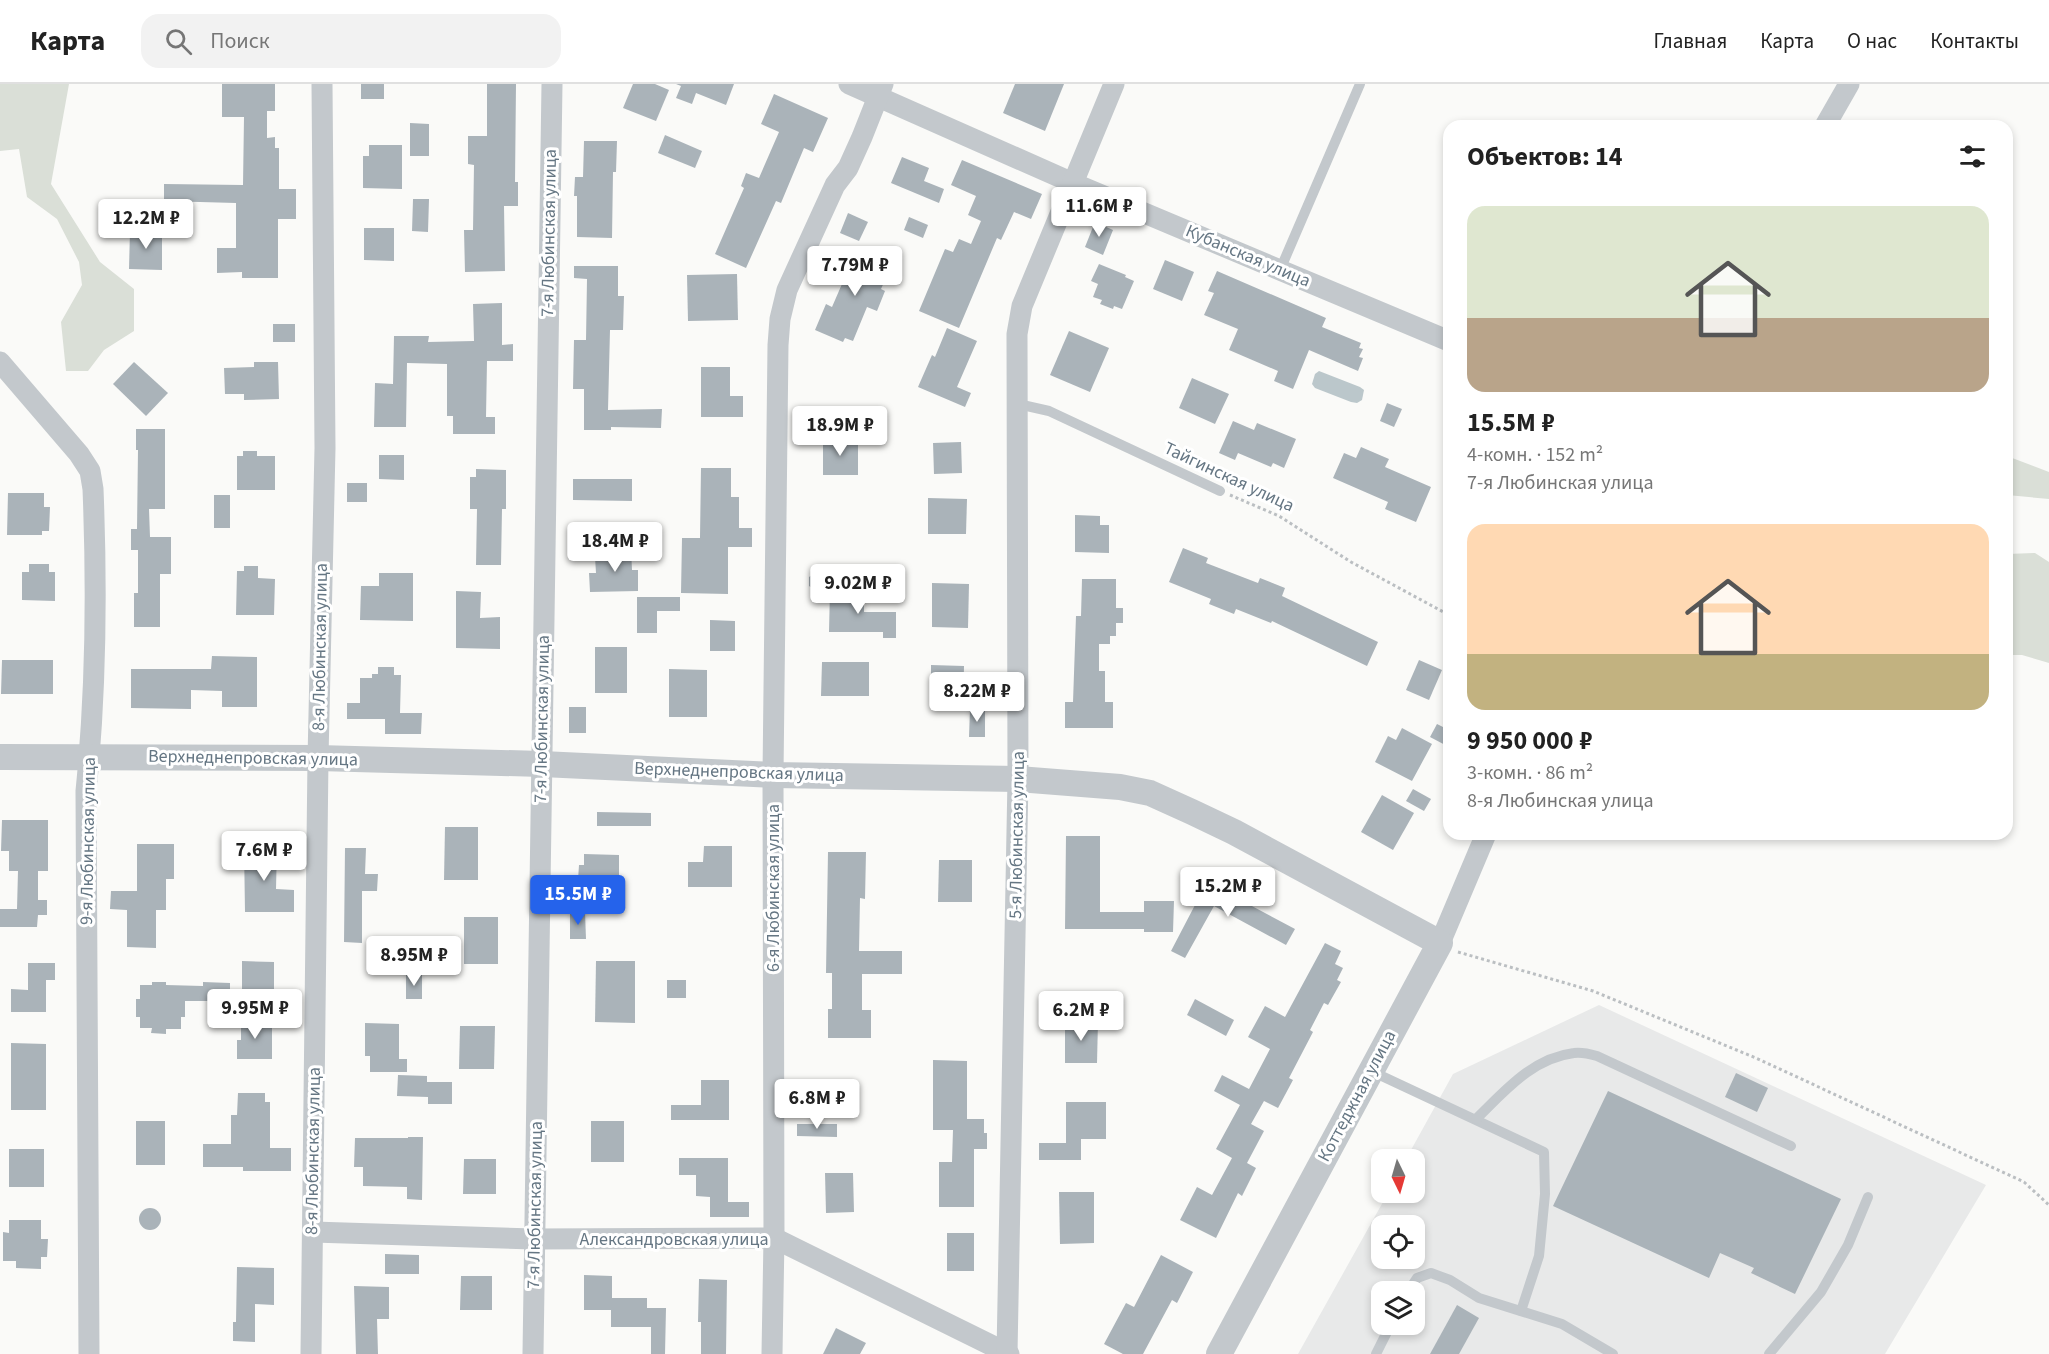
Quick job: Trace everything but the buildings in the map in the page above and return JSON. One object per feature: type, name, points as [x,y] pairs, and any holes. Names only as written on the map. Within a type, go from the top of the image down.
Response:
[{"type":"street","name":"8-я Любинская улица","points":[[311,1354],[318,758],[325,448],[322,84]]},
{"type":"street","name":"7-я Любинская улица","points":[[533,1354],[552,84]]},
{"type":"street","name":"Кубанская улица","points":[[849,84],[880,90],[1073,183],[1443,338]]},
{"type":"street","name":"5-я Любинская улица","points":[[1008,1354],[1018,779],[1017,334],[1022,306],[1114,84]]},
{"type":"street","points":[[1828,120],[1849,84]]},
{"type":"street","name":"6-я Любинская улица","points":[[772,1354],[773,775],[780,319],[787,290],[795,271],[835,185],[848,168],[858,147],[880,90]]},
{"type":"street","name":"9-я Любинская улица","points":[[0,362],[79,454],[90,471],[94,517],[93,646],[86,791],[89,1354]]},
{"type":"street","name":"Верхнеднепровская улица","points":[[0,757],[318,758],[542,764],[773,775],[1018,779],[1120,787],[1150,793],[1234,832],[1440,944]]},
{"type":"street","name":"Коттеджная улица","points":[[1219,1354],[1440,944],[1483,840]]},
{"type":"street","name":"Александровская улица","points":[[313,1232],[534,1239],[774,1238],[1008,1354]]},
{"type":"lane","points":[[1281,270],[1360,84]]},
{"type":"lane","name":"Тайгинская улица","points":[[1018,404],[1049,411],[1220,491]]},
{"type":"lane","points":[[1476,1119],[1523,1073],[1556,1057],[1576,1052],[1597,1056],[1791,1146]]},
{"type":"lane","points":[[1370,1071],[1544,1152],[1545,1194],[1539,1256],[1521,1311]]},
{"type":"lane","points":[[1769,1354],[1821,1292],[1848,1245],[1868,1197]]},
{"type":"lane","points":[[1415,1281],[1417,1278],[1431,1273],[1450,1280],[1479,1298],[1562,1324],[1613,1354]]},
{"type":"lane","points":[[1376,1354],[1386,1335]]},
{"type":"path","name":"Тайгинская улица","points":[[1220,491],[1279,516],[1351,562],[1443,612]]},
{"type":"path","points":[[1440,944],[1468,956],[1593,991],[1756,1058],[2024,1182],[2049,1205]]},
{"type":"shaded area","points":[[0,84],[69,84],[51,184],[100,262],[134,289],[134,331],[104,350],[88,371],[66,371],[61,322],[82,285],[79,262],[57,219],[27,197],[19,149],[0,151]]},
{"type":"shaded area","points":[[1319,371],[1360,387],[1364,390],[1362,400],[1357,403],[1351,402],[1315,388],[1312,384],[1315,374]]},
{"type":"shaded area","points":[[2013,458],[2049,472],[2049,499],[2013,496]]},
{"type":"shaded area","points":[[2035,553],[2049,562],[2049,663],[2022,655],[2013,655],[2013,554]]},
{"type":"shaded area","points":[[1599,1005],[1986,1185],[1885,1354],[1298,1354],[1371,1223],[1371,1269],[1425,1269],[1425,1215],[1376,1215],[1382,1203],[1425,1203],[1425,1149],[1412,1149],[1453,1074]]}]
